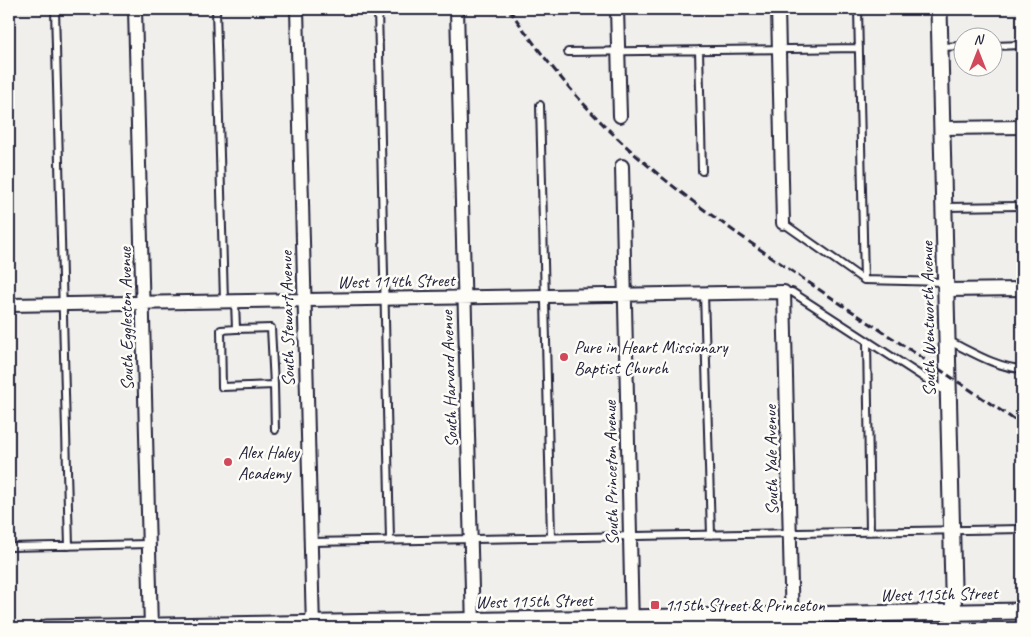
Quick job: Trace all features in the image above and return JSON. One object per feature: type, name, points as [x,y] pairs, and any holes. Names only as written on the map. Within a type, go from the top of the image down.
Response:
[{"type":"street","name":"South Eggleston Avenue","points":[[135,9],[151,627]]},
{"type":"street","name":"South Stewart Avenue","points":[[297,9],[313,626]]},
{"type":"street","name":"South Harvard Avenue","points":[[458,9],[473,624]]},
{"type":"street","points":[[617,9],[620,116]]},
{"type":"street","points":[[778,9],[783,223]]},
{"type":"street","name":"South Wentworth Avenue","points":[[939,9],[954,628]]},
{"type":"street","points":[[942,128],[1022,127]]},
{"type":"street","name":"South Princeton Avenue","points":[[622,166],[632,623]]},
{"type":"street","points":[[946,286],[1022,289]]},
{"type":"street","name":"West 114th Street","points":[[9,305],[784,292]]},
{"type":"street","name":"South Yale Avenue","points":[[784,292],[792,622]]},
{"type":"street","name":"West 115th Street","points":[[46,628],[792,622],[954,612],[1022,611]]},
{"type":"lane","points":[[55,9],[70,546]]},
{"type":"lane","points":[[216,9],[230,301],[236,329]]},
{"type":"lane","points":[[378,9],[390,540]]},
{"type":"lane","points":[[858,9],[864,280]]},
{"type":"lane","points":[[1004,46],[1022,45]]},
{"type":"lane","points":[[940,47],[954,46]]},
{"type":"lane","points":[[568,52],[859,48]]},
{"type":"lane","points":[[699,50],[702,171]]},
{"type":"lane","points":[[540,105],[551,538]]},
{"type":"lane","points":[[944,207],[1022,206]]},
{"type":"lane","points":[[783,223],[864,280],[946,286]]},
{"type":"lane","points":[[784,292],[792,292],[948,394]]},
{"type":"lane","points":[[704,293],[711,535]]},
{"type":"lane","points":[[274,385],[222,387],[220,330],[271,328],[274,385],[275,430]]},
{"type":"lane","points":[[947,340],[994,364],[1022,369]]},
{"type":"lane","points":[[866,341],[870,532]]},
{"type":"lane","points":[[311,542],[1022,529]]},
{"type":"lane","points":[[9,547],[149,544]]},
{"type":"railway","points":[[509,9],[530,39],[589,110],[625,145],[673,186],[776,260],[1022,425]]},
{"type":"place","name":"Pure in Heart Missionary Baptist Church","points":[[564,357]]},
{"type":"place","name":"Alex Haley Academy","points":[[228,462]]},
{"type":"place","name":"115th Street & Princeton","points":[[655,605]]}]
